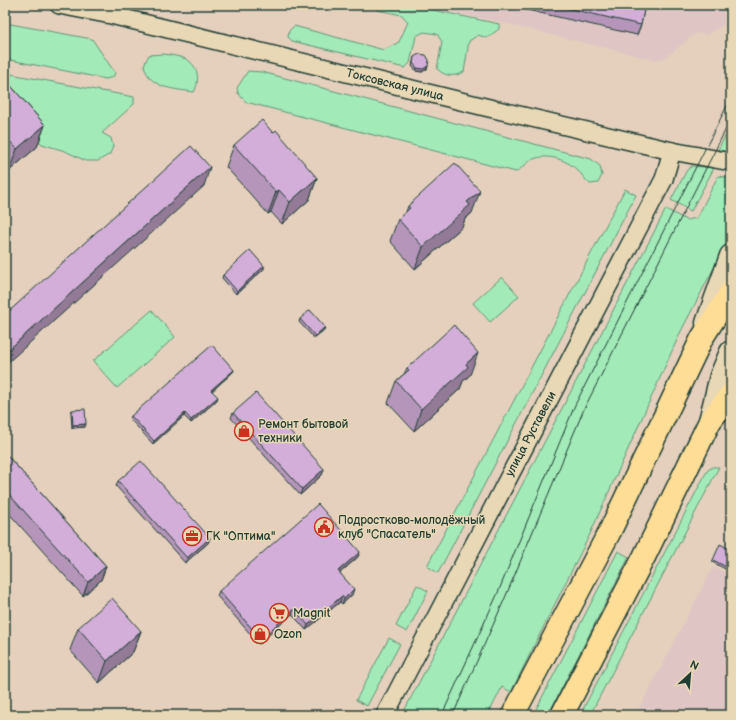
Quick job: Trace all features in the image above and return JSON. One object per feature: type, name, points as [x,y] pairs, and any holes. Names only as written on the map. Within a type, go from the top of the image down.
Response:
[{"type":"main road","points":[[513,715],[610,531],[702,338],[731,256]]},
{"type":"main road","points":[[702,338],[731,292]]},
{"type":"main road","points":[[710,421],[720,376],[731,352]]},
{"type":"main road","points":[[562,715],[644,557],[710,421],[731,394]]},
{"type":"street","name":"Токсовская улица","points":[[59,5],[111,16],[672,151],[731,162]]},
{"type":"street","name":"улица Руставели","points":[[385,715],[664,179],[672,151]]},
{"type":"shaded area","points":[[415,5],[731,5],[731,20],[706,35],[696,33],[665,58],[655,60],[498,22]]},
{"type":"shaded area","points":[[731,531],[731,549],[724,545]]},
{"type":"shaded area","points":[[713,567],[731,575],[731,715],[636,715]]},
{"type":"green space","points":[[375,5],[410,5],[499,24],[499,29],[487,38],[478,35],[469,41],[464,72],[457,75],[447,75],[437,69],[442,42],[437,34],[424,32],[416,36],[410,63],[405,68],[292,41],[288,37],[289,31],[294,26],[384,50],[399,42],[408,22],[402,15],[377,10]]},
{"type":"green space","points":[[5,23],[92,39],[115,73],[113,77],[106,79],[5,59]]},
{"type":"green space","points":[[163,54],[186,59],[194,66],[198,79],[194,92],[163,86],[151,79],[144,65],[149,55]]},
{"type":"green space","points":[[248,71],[262,72],[591,159],[600,166],[602,175],[598,183],[590,184],[573,166],[561,160],[548,157],[535,158],[516,172],[246,102],[238,93],[237,88]]},
{"type":"green space","points":[[5,73],[134,97],[134,104],[102,133],[111,138],[113,146],[110,154],[98,161],[86,161],[65,151],[42,144],[5,107]]},
{"type":"green space","points":[[731,125],[731,153],[718,150]]},
{"type":"green space","points":[[692,166],[714,168],[691,211],[671,200],[687,170]]},
{"type":"green space","points":[[718,176],[731,178],[731,235],[681,331],[590,534],[511,692],[502,687],[488,715],[402,715],[666,209],[686,220],[697,218]]},
{"type":"green space","points":[[625,189],[636,195],[438,573],[427,566]]},
{"type":"green space","points":[[502,277],[519,296],[490,322],[473,303]]},
{"type":"green space","points":[[152,310],[175,337],[117,388],[93,361]]},
{"type":"green space","points":[[712,467],[719,467],[590,715],[580,715],[707,471]]},
{"type":"green space","points":[[618,551],[629,557],[548,715],[533,715]]},
{"type":"green space","points":[[417,585],[428,591],[407,632],[396,626]]},
{"type":"green space","points":[[389,638],[400,644],[367,706],[356,700]]},
{"type":"building","points":[[553,5],[645,5],[641,25]]},
{"type":"building","points":[[419,54],[426,55],[429,60],[428,66],[423,69],[417,68],[413,63],[414,57]]},
{"type":"building","points":[[5,79],[45,125],[17,149],[6,137],[5,138]]},
{"type":"building","points":[[262,120],[273,133],[276,130],[317,178],[290,202],[279,190],[276,192],[234,145]]},
{"type":"building","points":[[191,146],[210,167],[5,353],[5,315]]},
{"type":"building","points":[[455,163],[480,191],[467,202],[470,205],[423,247],[398,219],[410,208],[408,206]]},
{"type":"building","points":[[250,250],[264,266],[237,291],[223,275]]},
{"type":"building","points":[[310,310],[325,327],[315,336],[300,319]]},
{"type":"building","points":[[454,325],[478,353],[466,364],[468,367],[421,409],[396,381],[409,370],[407,368]]},
{"type":"building","points":[[212,345],[234,370],[211,390],[218,397],[191,420],[185,413],[154,441],[131,416]]},
{"type":"building","points":[[256,393],[324,469],[302,489],[233,413]]},
{"type":"building","points":[[85,409],[86,424],[73,425],[72,410]]},
{"type":"building","points":[[5,453],[106,566],[88,582],[5,490]]},
{"type":"building","points":[[141,461],[210,538],[187,558],[118,481]]},
{"type":"building","points":[[318,504],[360,552],[338,571],[354,589],[344,599],[342,596],[308,625],[294,609],[261,639],[219,591]]},
{"type":"building","points":[[720,544],[731,550],[730,569],[713,560]]},
{"type":"building","points":[[112,598],[141,631],[107,661],[78,628]]},
{"type":"tram line","points":[[442,715],[497,595],[575,405],[731,98]]},
{"type":"tram line","points":[[453,715],[505,598],[584,409],[731,119]]},
{"type":"place","name":"Ремонт бытовой техники","points":[[244,431]]},
{"type":"place","name":"Подростково-молодёжный клуб \"Спасатель\"","points":[[324,527]]},
{"type":"place","name":"ГК \"Оптима\"","points":[[192,536]]},
{"type":"place","name":"Magnit","points":[[279,613]]},
{"type":"place","name":"Ozon","points":[[260,634]]}]
